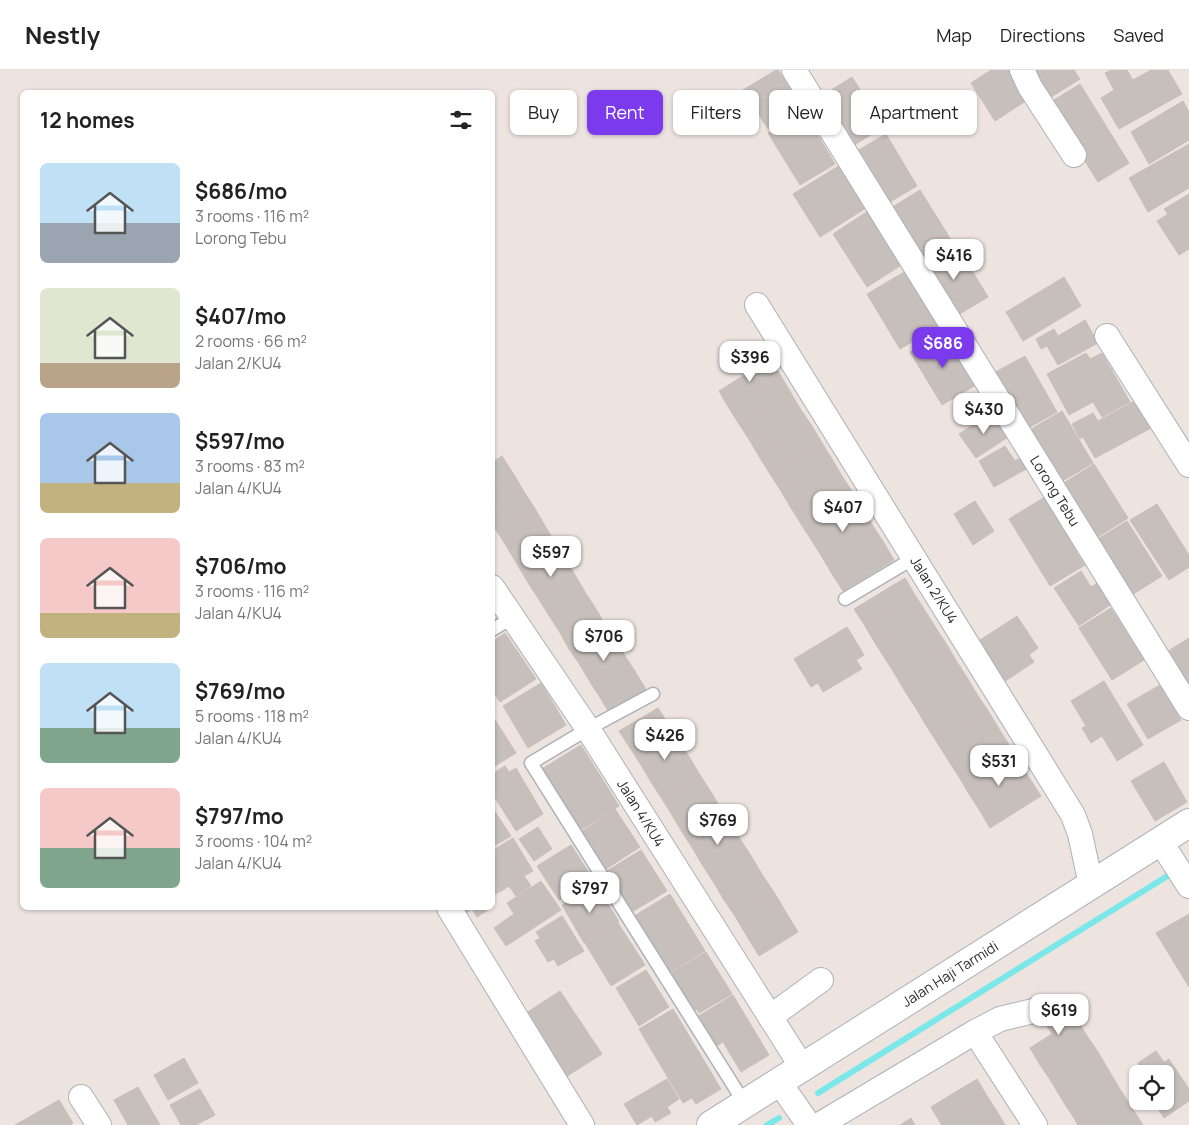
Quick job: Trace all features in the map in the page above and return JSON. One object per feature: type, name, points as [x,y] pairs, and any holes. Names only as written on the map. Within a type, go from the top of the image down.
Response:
[{"type":"street","name":"Lorong Tebu","points":[[794,70],[1189,708]]},
{"type":"street","points":[[1022,70],[1030,87],[1074,155]]},
{"type":"street","name":"Jalan 2/KU4","points":[[757,305],[1073,815],[1080,834],[1091,884]]},
{"type":"street","points":[[1107,336],[1189,464]]},
{"type":"street","name":"Jalan 4/KU4","points":[[495,591],[588,729],[802,1068]]},
{"type":"street","name":"Jalan Haji Tarmidi","points":[[711,1125],[1189,823]]},
{"type":"street","points":[[1160,841],[1189,886]]},
{"type":"street","points":[[450,910],[582,1125]]},
{"type":"street","points":[[770,1017],[821,980]]},
{"type":"street","points":[[819,1125],[1000,1019],[1046,1008]]},
{"type":"street","points":[[975,1032],[1035,1125]]},
{"type":"street","points":[[779,1082],[809,1125]]},
{"type":"street","points":[[81,1097],[99,1125]]},
{"type":"lane","points":[[845,599],[914,558]]},
{"type":"lane","points":[[495,628],[513,617]]},
{"type":"lane","points":[[653,694],[588,729],[531,763],[744,1104]]},
{"type":"building","points":[[778,70],[791,90],[769,90],[768,129],[759,115],[759,90],[743,90]]},
{"type":"building","points":[[991,70],[1010,70],[1029,99],[995,121],[971,83]]},
{"type":"building","points":[[1024,70],[1074,70],[1080,79],[1045,101]]},
{"type":"building","points":[[1111,70],[1127,70],[1133,80],[1151,70],[1168,70],[1182,94],[1119,129],[1101,98],[1114,90],[1105,73]]},
{"type":"building","points":[[852,77],[860,90],[851,90],[851,135],[871,135],[849,148],[841,135],[841,90],[831,90]]},
{"type":"building","points":[[1080,84],[1129,163],[1098,182],[1049,103]]},
{"type":"building","points":[[1183,101],[1189,112],[1189,140],[1149,164],[1131,132]]},
{"type":"building","points":[[769,135],[818,135],[835,164],[800,185]]},
{"type":"building","points":[[887,135],[917,186],[883,206],[852,154]]},
{"type":"building","points":[[1189,144],[1189,188],[1148,212],[1129,178]]},
{"type":"building","points":[[840,165],[866,208],[820,237],[793,194]]},
{"type":"building","points":[[920,190],[953,243],[918,264],[886,211]]},
{"type":"building","points":[[1189,194],[1189,249],[1179,255],[1157,221],[1168,214],[1164,209]]},
{"type":"building","points":[[868,211],[903,264],[867,287],[833,234]]},
{"type":"building","points":[[956,244],[988,297],[953,318],[921,265]]},
{"type":"building","points":[[911,268],[944,323],[900,349],[867,294]]},
{"type":"building","points":[[1064,277],[1081,306],[1023,341],[1006,312]]},
{"type":"building","points":[[1085,320],[1098,343],[1058,365],[1047,346],[1041,349],[1036,339],[1054,329],[1058,336]]},
{"type":"building","points":[[943,332],[976,385],[942,405],[910,352]]},
{"type":"building","points":[[1086,353],[1090,359],[1102,353],[1130,402],[1102,417],[1093,402],[1069,415],[1047,374]]},
{"type":"building","points":[[1025,356],[1057,412],[1023,431],[990,375]]},
{"type":"building","points":[[770,359],[781,376],[729,408],[719,391]]},
{"type":"building","points":[[781,376],[791,393],[739,424],[729,408]]},
{"type":"building","points":[[791,393],[801,410],[750,441],[739,424]]},
{"type":"building","points":[[1138,399],[1153,427],[1095,458],[1083,437],[1080,439],[1072,424],[1093,413],[1098,421]]},
{"type":"building","points":[[801,410],[812,426],[760,458],[750,441]]},
{"type":"building","points":[[1062,411],[1093,463],[1059,483],[1028,431]]},
{"type":"building","points":[[992,412],[1008,437],[976,458],[959,434]]},
{"type":"building","points":[[812,426],[822,443],[770,474],[760,458]]},
{"type":"building","points":[[822,443],[832,459],[781,491],[770,474]]},
{"type":"building","points":[[1005,446],[1015,461],[1022,457],[1028,468],[994,487],[979,461]]},
{"type":"building","points":[[502,456],[513,473],[495,484],[495,460]]},
{"type":"building","points":[[832,459],[842,476],[791,508],[781,491]]},
{"type":"building","points":[[1094,464],[1128,518],[1093,540],[1059,486]]},
{"type":"building","points":[[513,473],[523,490],[495,507],[495,484]]},
{"type":"building","points":[[842,476],[853,493],[801,524],[791,508]]},
{"type":"building","points":[[523,490],[534,507],[496,530],[495,507]]},
{"type":"building","points":[[853,493],[863,509],[812,541],[801,524]]},
{"type":"building","points":[[1048,495],[1081,549],[1076,552],[1085,565],[1050,586],[1009,519]]},
{"type":"building","points":[[975,501],[994,531],[973,545],[954,514]]},
{"type":"building","points":[[1157,504],[1189,555],[1189,567],[1169,580],[1130,520]]},
{"type":"building","points":[[534,507],[544,524],[507,547],[496,530]]},
{"type":"building","points":[[863,509],[873,526],[822,557],[812,541]]},
{"type":"building","points":[[1127,521],[1162,576],[1127,598],[1093,542]]},
{"type":"building","points":[[544,524],[554,541],[517,564],[507,547]]},
{"type":"building","points":[[873,526],[884,543],[832,574],[822,557]]},
{"type":"building","points":[[554,541],[565,558],[527,581],[517,564]]},
{"type":"building","points":[[884,543],[894,560],[843,591],[832,574]]},
{"type":"building","points":[[565,558],[575,575],[538,598],[527,581]]},
{"type":"building","points":[[1081,571],[1091,587],[1099,582],[1113,603],[1079,626],[1054,588]]},
{"type":"building","points":[[575,575],[585,592],[548,614],[538,598]]},
{"type":"building","points":[[905,578],[915,595],[865,626],[854,609]]},
{"type":"building","points":[[585,592],[596,609],[559,631],[548,614]]},
{"type":"building","points":[[915,595],[926,612],[875,643],[865,626]]},
{"type":"building","points":[[1111,608],[1144,660],[1112,680],[1079,628]]},
{"type":"building","points":[[596,609],[606,626],[569,649],[559,631]]},
{"type":"building","points":[[926,612],[936,628],[886,660],[875,643]]},
{"type":"building","points":[[1017,616],[1038,648],[1029,655],[1034,662],[1004,682],[977,642]]},
{"type":"building","points":[[606,626],[617,642],[580,665],[569,649]]},
{"type":"building","points":[[847,627],[864,655],[856,660],[862,669],[823,692],[818,683],[811,687],[794,659]]},
{"type":"building","points":[[936,628],[947,645],[896,676],[886,660]]},
{"type":"building","points":[[505,633],[536,679],[500,702],[495,695],[495,640]]},
{"type":"building","points":[[1189,638],[1189,697],[1162,655]]},
{"type":"building","points":[[617,642],[627,659],[590,682],[580,665]]},
{"type":"building","points":[[947,645],[957,662],[906,693],[896,676]]},
{"type":"building","points":[[627,659],[638,676],[601,699],[590,682]]},
{"type":"building","points":[[957,662],[968,679],[917,710],[906,693]]},
{"type":"building","points":[[638,676],[648,693],[611,716],[601,699]]},
{"type":"building","points":[[968,679],[978,696],[927,727],[917,710]]},
{"type":"building","points":[[1104,681],[1143,745],[1117,761],[1102,736],[1091,743],[1082,728],[1086,726],[1071,701]]},
{"type":"building","points":[[541,683],[566,725],[528,748],[503,706]]},
{"type":"building","points":[[1160,685],[1181,720],[1148,739],[1127,704]]},
{"type":"building","points":[[978,696],[989,712],[938,744],[927,727]]},
{"type":"building","points":[[658,708],[669,725],[630,748],[619,731]]},
{"type":"building","points":[[989,712],[999,729],[948,760],[938,744]]},
{"type":"building","points":[[495,720],[516,753],[495,766]]},
{"type":"building","points":[[669,725],[679,741],[641,765],[630,748]]},
{"type":"building","points":[[999,729],[1010,746],[959,777],[948,760]]},
{"type":"building","points":[[679,741],[690,758],[651,782],[641,765]]},
{"type":"building","points":[[581,745],[619,806],[579,831],[540,770]]},
{"type":"building","points":[[1010,746],[1020,763],[969,794],[959,777]]},
{"type":"building","points":[[690,758],[700,775],[662,799],[651,782]]},
{"type":"building","points":[[1164,762],[1187,802],[1155,821],[1131,781]]},
{"type":"building","points":[[1020,763],[1030,779],[980,811],[969,794]]},
{"type":"building","points":[[505,766],[509,772],[516,768],[543,814],[516,831],[495,798],[495,772]]},
{"type":"building","points":[[700,775],[711,792],[672,815],[662,799]]},
{"type":"building","points":[[1030,779],[1041,796],[990,828],[980,811]]},
{"type":"building","points":[[711,792],[721,809],[682,832],[672,815]]},
{"type":"building","points":[[615,809],[640,847],[603,871],[579,833]]},
{"type":"building","points":[[721,809],[732,825],[693,849],[682,832]]},
{"type":"building","points":[[495,812],[511,836],[495,845]]},
{"type":"building","points":[[732,825],[742,842],[703,866],[693,849]]},
{"type":"building","points":[[538,827],[552,849],[534,861],[519,839]]},
{"type":"building","points":[[513,838],[533,871],[524,876],[531,886],[516,896],[509,886],[500,892],[495,884],[495,849]]},
{"type":"building","points":[[742,842],[753,859],[714,883],[703,866]]},
{"type":"building","points":[[571,845],[593,879],[559,900],[537,866]]},
{"type":"building","points":[[641,850],[667,891],[630,913],[605,872]]},
{"type":"building","points":[[753,859],[763,876],[724,900],[714,883]]},
{"type":"building","points":[[763,876],[774,892],[735,916],[724,900]]},
{"type":"building","points":[[541,881],[561,910],[506,946],[494,928],[514,914],[507,903]]},
{"type":"building","points":[[597,885],[619,922],[584,943],[562,905]]},
{"type":"building","points":[[774,892],[784,909],[745,933],[735,916]]},
{"type":"building","points":[[670,894],[705,951],[666,975],[631,918]]},
{"type":"building","points":[[784,909],[798,932],[759,956],[745,933]]},
{"type":"building","points":[[462,910],[471,910],[465,914]]},
{"type":"building","points":[[473,910],[488,910],[477,917]]},
{"type":"building","points":[[1189,914],[1189,987],[1156,933]]},
{"type":"building","points":[[562,916],[584,951],[558,966],[554,959],[548,962],[535,941],[540,938],[536,932]]},
{"type":"building","points":[[618,923],[645,965],[611,986],[585,943]]},
{"type":"building","points":[[706,952],[732,994],[699,1013],[697,1009],[691,1013],[668,975]]},
{"type":"building","points":[[646,970],[669,1007],[639,1026],[616,988]]},
{"type":"building","points":[[560,991],[602,1054],[561,1080],[520,1017]]},
{"type":"building","points":[[733,995],[769,1055],[741,1072],[723,1042],[715,1047],[697,1017]]},
{"type":"building","points":[[1069,1007],[1087,1036],[1040,1065],[1030,1048],[1052,1034],[1044,1022]]},
{"type":"building","points":[[673,1009],[721,1089],[696,1104],[692,1098],[683,1103],[639,1029]]},
{"type":"building","points":[[1087,1036],[1098,1052],[1051,1081],[1040,1065]]},
{"type":"building","points":[[1156,1051],[1164,1062],[1169,1059],[1173,1065],[1139,1065],[1138,1063]]},
{"type":"building","points":[[1098,1052],[1108,1069],[1061,1098],[1051,1081]]},
{"type":"building","points":[[184,1058],[198,1083],[168,1100],[154,1075]]},
{"type":"building","points":[[1174,1066],[1189,1089],[1189,1101],[1164,1118],[1159,1110],[1174,1110]]},
{"type":"building","points":[[1108,1069],[1118,1086],[1072,1115],[1061,1098]]},
{"type":"building","points":[[667,1079],[679,1099],[667,1107],[671,1113],[655,1122],[652,1116],[637,1125],[624,1104]]},
{"type":"building","points":[[977,1079],[987,1096],[941,1124],[931,1107]]},
{"type":"building","points":[[1118,1086],[1129,1103],[1093,1125],[1078,1125],[1072,1115]]},
{"type":"building","points":[[138,1087],[160,1125],[128,1125],[114,1100]]},
{"type":"building","points":[[200,1089],[215,1115],[196,1125],[181,1125],[170,1105]]},
{"type":"building","points":[[987,1096],[998,1113],[978,1125],[941,1124]]},
{"type":"building","points":[[59,1100],[73,1123],[70,1125],[15,1125]]},
{"type":"building","points":[[1129,1103],[1129,1110],[1133,1110],[1139,1119],[1130,1125],[1093,1125]]},
{"type":"building","points":[[998,1113],[1005,1125],[978,1125]]},
{"type":"building","points":[[911,1118],[915,1125],[900,1125]]},
{"type":"building","points":[[1139,1119],[1143,1125],[1130,1125]]},
{"type":"waterway","points":[[818,1093],[1169,875]]},
{"type":"waterway","points":[[767,1125],[779,1118]]}]
